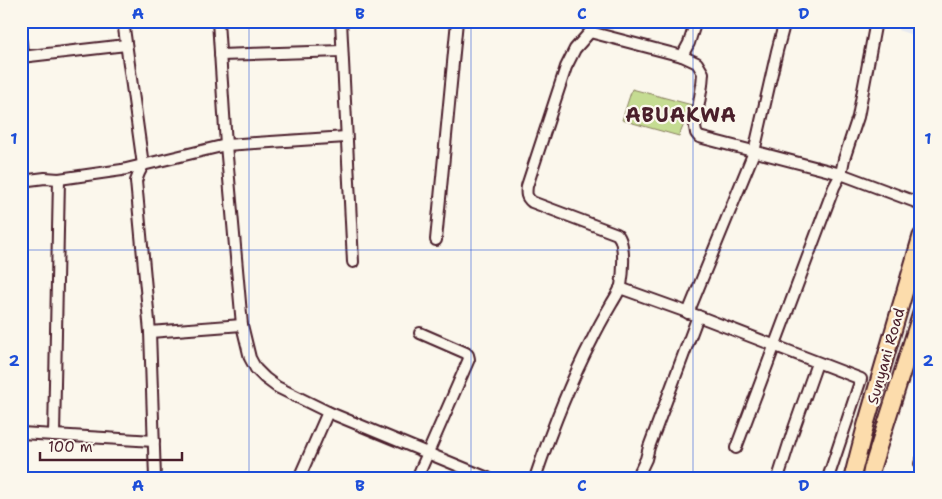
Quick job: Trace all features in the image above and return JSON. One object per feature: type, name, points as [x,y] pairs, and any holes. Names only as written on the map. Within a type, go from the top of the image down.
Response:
[{"type":"main road","name":"Sunyani Road","points":[[852,478],[921,236]]},
{"type":"main road","name":"Sunyani Road","points":[[870,478],[921,313]]},
{"type":"street","points":[[123,21],[143,165],[136,181],[150,332],[155,478]]},
{"type":"street","points":[[218,21],[226,145],[242,325],[250,358],[256,369],[277,387],[328,412],[488,478]]},
{"type":"street","points":[[341,21],[353,262]]},
{"type":"street","points":[[436,240],[457,21]]},
{"type":"street","points":[[535,478],[549,435],[571,383],[620,288],[622,276],[623,258],[620,236],[532,202],[526,193],[566,67],[575,50],[590,32],[593,21]]},
{"type":"street","points":[[682,56],[689,43],[696,21]]},
{"type":"street","points":[[637,478],[646,460],[693,315],[754,152],[785,21]]},
{"type":"street","points":[[736,448],[834,187],[841,174],[858,117],[876,21]]},
{"type":"street","points":[[590,32],[682,56],[697,63],[703,73],[694,127],[699,137],[841,174],[921,204]]},
{"type":"street","points":[[21,42],[22,57],[126,45]]},
{"type":"street","points":[[220,55],[342,50]]},
{"type":"street","points":[[21,181],[45,178],[59,179],[122,170],[226,145],[346,137]]},
{"type":"street","points":[[54,435],[59,179]]},
{"type":"street","points":[[620,288],[861,379],[828,478]]},
{"type":"street","points":[[150,332],[242,325]]},
{"type":"street","points":[[417,478],[469,359],[466,353],[420,333]]},
{"type":"street","points":[[778,478],[817,362]]},
{"type":"street","points":[[299,478],[328,412]]},
{"type":"street","points":[[21,433],[154,441]]},
{"type":"shaded area","points":[[899,21],[921,21],[921,38],[898,30]]},
{"type":"green space","points":[[632,89],[692,105],[679,136],[622,120]]},
{"type":"district","name":"ABUAKWA","points":[[681,115]]}]
